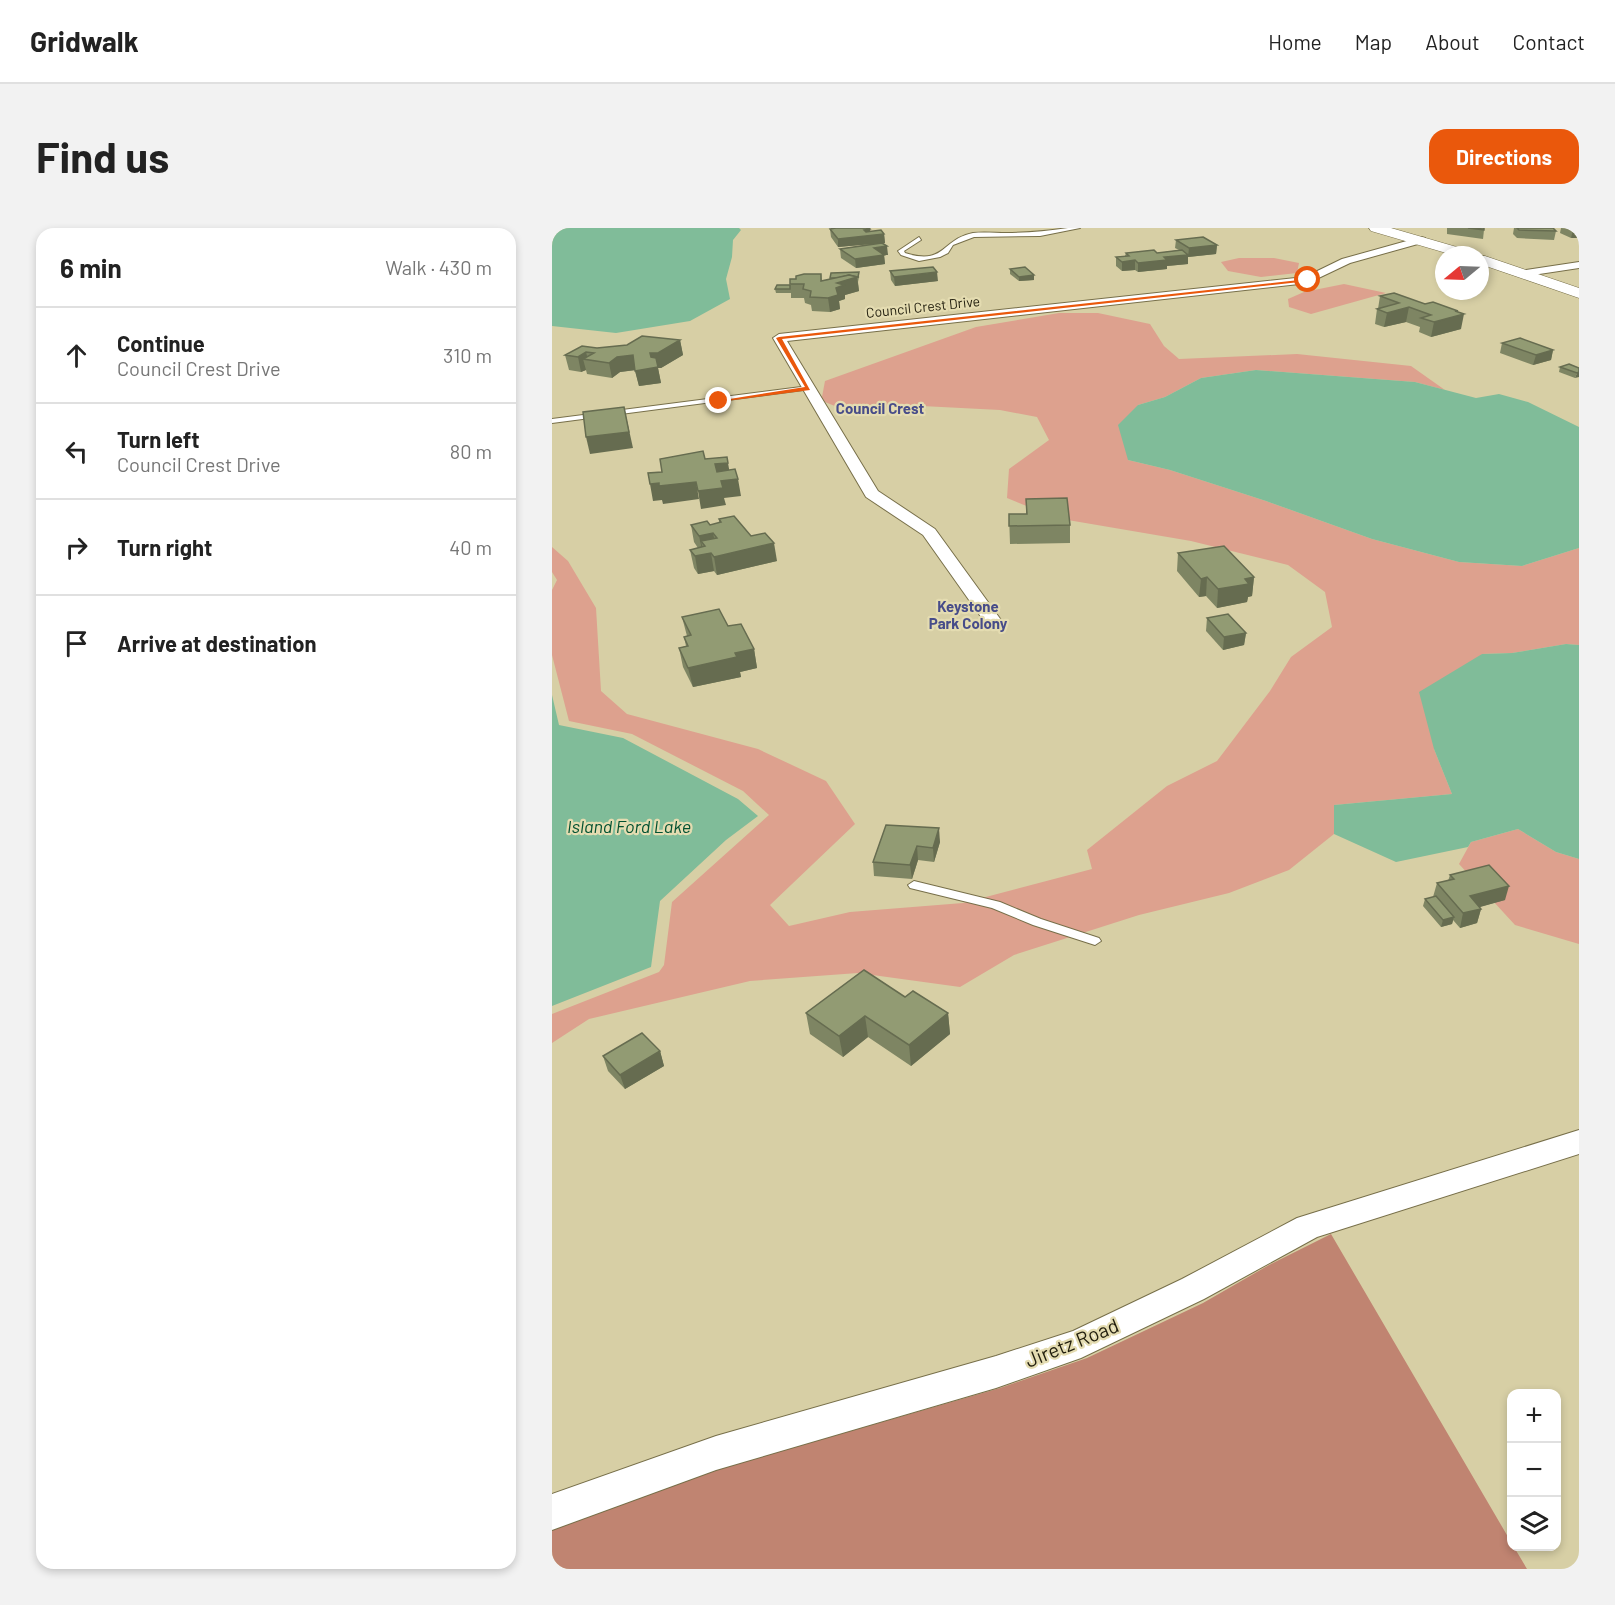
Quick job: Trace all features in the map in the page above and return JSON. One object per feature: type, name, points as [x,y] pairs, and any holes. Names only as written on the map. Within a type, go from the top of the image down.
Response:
[{"type":"main road","points":[[1376,228],[1440,246]]},
{"type":"main road","points":[[1489,262],[1579,292]]},
{"type":"street","name":"Council Crest Drive","points":[[992,620],[963,584],[929,532],[872,494],[779,338],[1308,280],[1346,261],[1421,240]]},
{"type":"street","points":[[1526,273],[1579,265]]},
{"type":"street","name":"Jiretz Road","points":[[552,1512],[716,1453],[996,1372],[1081,1343],[1193,1289],[1308,1227],[1579,1142]]},
{"type":"lane","points":[[919,239],[901,251],[903,254],[919,259],[938,256],[946,252],[951,244],[973,235],[1040,234],[1077,228]]},
{"type":"lane","points":[[552,421],[808,388]]},
{"type":"lane","points":[[914,885],[996,905],[1036,922],[1095,940]]},
{"type":"shaded area","points":[[1239,258],[1274,258],[1299,263],[1297,273],[1261,277],[1228,271],[1221,262]]},
{"type":"shaded area","points":[[1344,284],[1386,293],[1311,314],[1289,307],[1288,299],[1304,292]]},
{"type":"shaded area","points":[[1059,313],[1098,313],[1150,324],[1164,346],[1179,359],[1297,354],[1411,366],[1445,390],[1415,382],[1256,370],[1201,378],[1165,397],[1138,405],[1128,460],[1170,470],[1266,501],[1372,539],[1459,562],[1522,566],[1579,548],[1579,645],[1566,644],[1512,653],[1482,654],[1434,749],[1452,794],[1334,805],[1334,834],[1289,870],[1229,893],[1139,915],[1014,955],[960,987],[858,973],[750,981],[589,1019],[552,1043],[552,1014],[659,972],[664,965],[672,902],[769,815],[743,791],[632,734],[569,721],[552,655],[552,590],[557,580],[552,572],[552,547],[568,561],[596,608],[601,691],[627,714],[758,749],[826,781],[855,824],[770,905],[789,926],[850,912],[963,903],[1092,869],[1087,850],[1167,786],[1217,761],[1270,691],[1291,657],[1332,627],[1325,592],[1288,565],[1191,541],[1056,518],[1007,498],[1009,469],[1049,440],[1037,417],[1000,410],[922,406],[852,413],[825,402],[822,397],[825,381],[976,327]]},
{"type":"shaded area","points":[[1518,829],[1556,852],[1579,859],[1579,944],[1515,925],[1459,864],[1471,842]]},
{"type":"shaded area","points":[[1331,1234],[1507,1535],[1507,1551],[1516,1551],[1527,1569],[552,1569],[552,1530],[719,1469],[1000,1388],[1087,1358],[1203,1303],[1269,1265]]},
{"type":"water","points":[[552,228],[739,228],[741,230],[733,240],[732,257],[726,279],[730,299],[690,321],[616,333],[552,326]]},
{"type":"water","points":[[1256,370],[1415,382],[1476,398],[1499,394],[1528,402],[1579,427],[1579,548],[1522,566],[1459,562],[1372,539],[1266,501],[1170,470],[1128,460],[1118,425],[1138,405],[1165,397],[1201,378]]},
{"type":"water","points":[[1566,644],[1579,645],[1579,859],[1556,852],[1518,829],[1471,842],[1468,847],[1396,862],[1334,834],[1334,805],[1452,794],[1434,749],[1419,692],[1482,654],[1512,653]]},
{"type":"water","name":"Island Ford Lake","points":[[552,695],[559,725],[623,738],[738,799],[758,816],[726,840],[660,901],[651,967],[552,1006]]},
{"type":"building","points":[[869,228],[864,230],[866,232],[881,230],[884,234],[838,239],[830,229]]},
{"type":"building","points":[[1517,228],[1553,228],[1556,231],[1519,230]]},
{"type":"building","points":[[1203,237],[1217,245],[1189,248],[1176,240]]},
{"type":"building","points":[[882,243],[887,246],[874,248],[884,255],[855,259],[840,249]]},
{"type":"building","points":[[1154,250],[1157,253],[1182,250],[1188,255],[1164,257],[1167,260],[1138,263],[1135,260],[1122,262],[1116,257],[1129,256],[1126,253]]},
{"type":"building","points":[[933,267],[937,272],[894,277],[890,271]]},
{"type":"building","points":[[1025,267],[1034,275],[1019,277],[1010,269]]},
{"type":"building","points":[[859,272],[858,277],[849,275],[830,278],[831,273]]},
{"type":"building","points":[[821,274],[821,281],[849,275],[857,277],[837,283],[844,285],[836,288],[838,295],[828,298],[810,297],[811,291],[803,289],[804,284],[790,284],[790,279],[796,279],[796,276]]},
{"type":"building","points":[[777,285],[790,285],[790,289],[775,289]]},
{"type":"building","points":[[1394,293],[1425,304],[1433,302],[1464,314],[1434,322],[1421,318],[1431,315],[1409,307],[1387,313],[1377,309],[1399,303],[1380,296]]},
{"type":"building","points":[[642,336],[680,340],[658,353],[650,353],[651,357],[656,358],[658,367],[635,371],[633,355],[617,357],[609,363],[583,359],[594,353],[586,352],[578,357],[565,355],[582,346],[597,348],[627,345]]},
{"type":"building","points":[[1520,338],[1553,350],[1536,355],[1502,343]]},
{"type":"building","points":[[1569,364],[1579,368],[1579,372],[1560,367]]},
{"type":"building","points":[[624,407],[629,432],[586,437],[583,412]]},
{"type":"building","points":[[703,451],[705,459],[727,457],[728,463],[715,464],[717,472],[735,469],[738,479],[721,481],[723,488],[698,491],[696,482],[659,486],[659,483],[650,484],[648,473],[662,472],[660,459]]},
{"type":"building","points":[[1067,498],[1070,525],[1009,526],[1009,514],[1027,514],[1026,499]]},
{"type":"building","points":[[734,516],[751,536],[765,533],[774,543],[714,557],[711,553],[695,556],[690,550],[705,546],[701,541],[717,538],[713,533],[699,536],[691,525],[707,521],[710,525],[721,522],[719,519]]},
{"type":"building","points":[[1224,546],[1254,577],[1245,579],[1249,584],[1218,589],[1207,577],[1201,579],[1178,553]]},
{"type":"building","points":[[719,609],[728,626],[741,624],[754,649],[735,653],[737,657],[688,668],[679,648],[688,646],[684,637],[691,635],[682,617]]},
{"type":"building","points":[[1228,614],[1246,633],[1224,637],[1207,618]]},
{"type":"building","points":[[886,825],[939,828],[933,848],[917,846],[910,865],[873,862]]},
{"type":"building","points":[[1489,865],[1509,886],[1470,896],[1481,909],[1463,913],[1437,883],[1454,879],[1450,875]]},
{"type":"building","points":[[1436,896],[1454,917],[1443,920],[1425,899]]},
{"type":"building","points":[[864,970],[905,997],[913,991],[948,1013],[909,1045],[865,1016],[839,1036],[806,1013]]},
{"type":"building","points":[[642,1033],[660,1051],[620,1075],[603,1056]]},
{"type":"district","name":"Council Crest","points":[[880,409]]},
{"type":"district","name":"Keystone Park Colony","points":[[968,616]]},
{"type":"route","points":[[719,401],[808,388],[779,338],[1308,280]]}]
